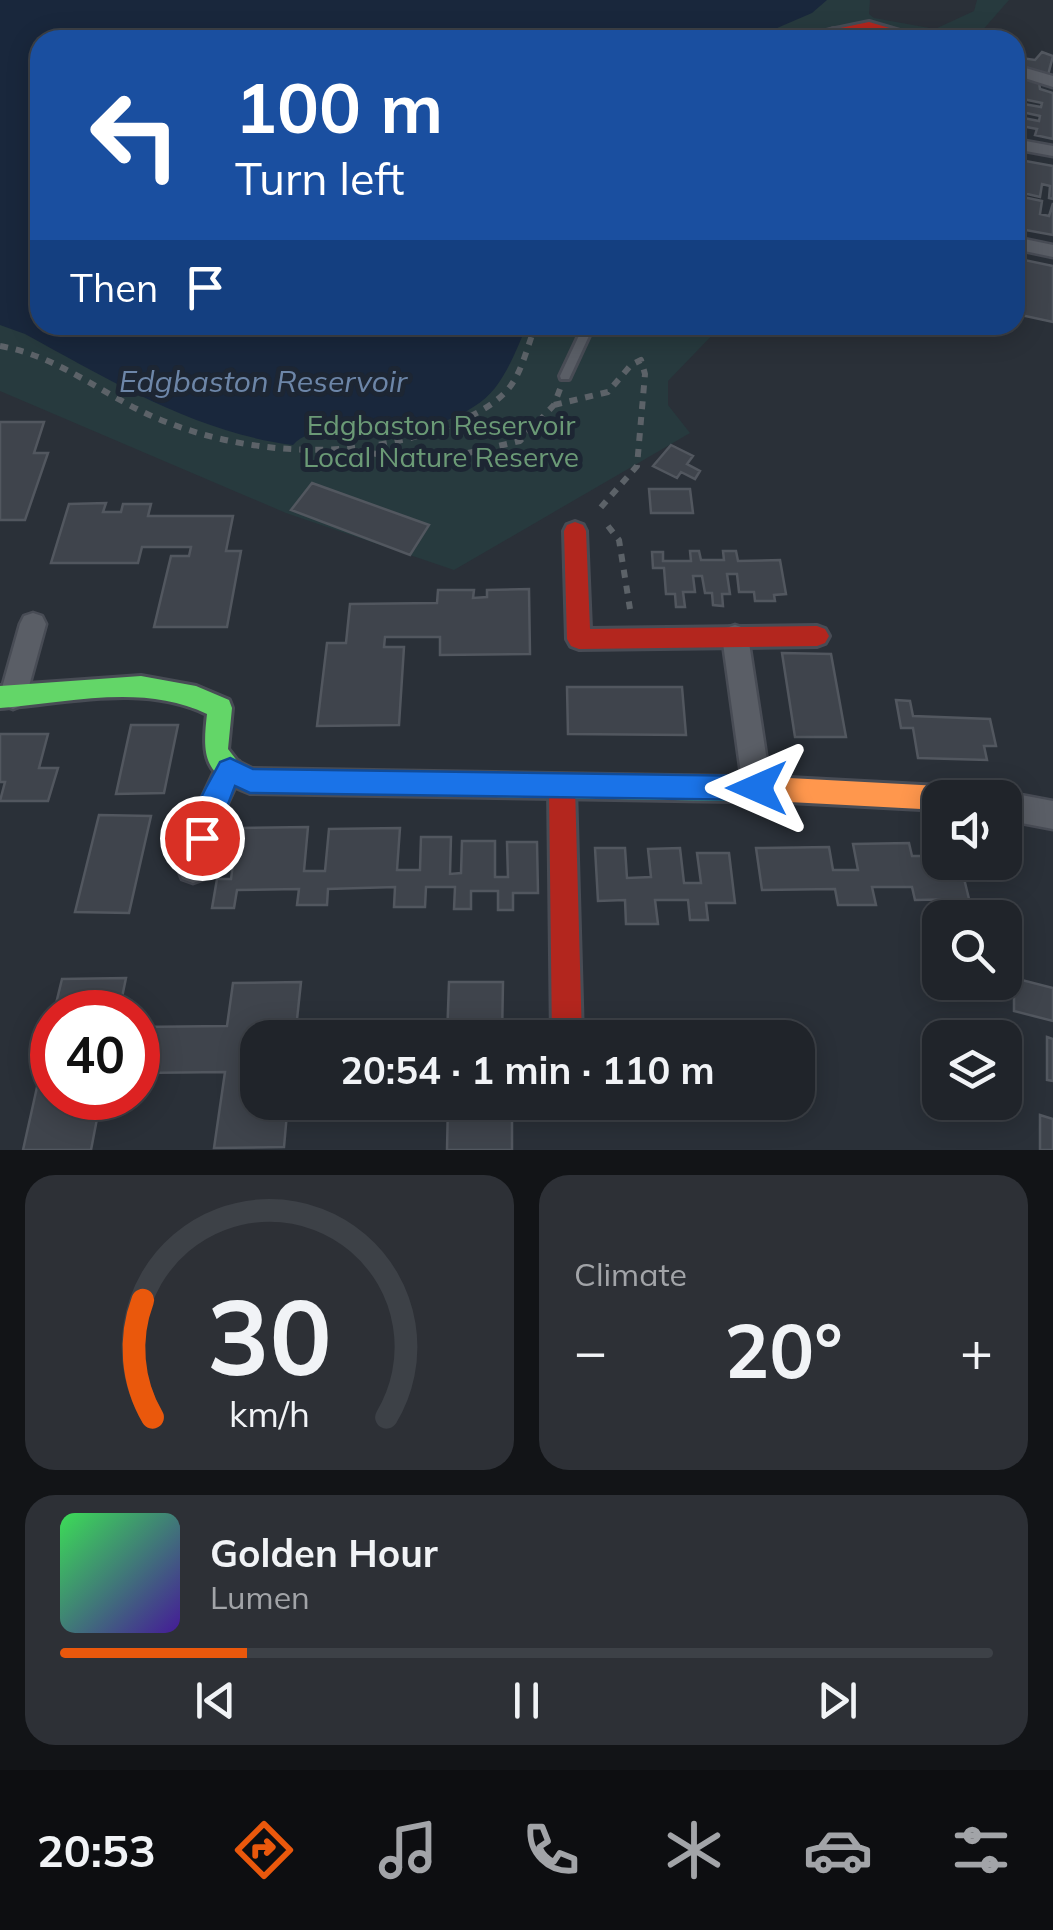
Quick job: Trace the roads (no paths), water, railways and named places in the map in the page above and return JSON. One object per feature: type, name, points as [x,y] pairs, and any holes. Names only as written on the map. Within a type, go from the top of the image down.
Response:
[{"type":"street","points":[[840,30],[870,26],[883,30]]},
{"type":"street","points":[[1025,73],[1053,82]]},
{"type":"street","points":[[1025,146],[1053,151]]},
{"type":"street","points":[[1025,245],[1053,251]]},
{"type":"street","points":[[575,531],[579,639],[817,636]]},
{"type":"street","points":[[33,624],[7,697],[172,688],[207,696],[220,708],[214,752],[230,770],[250,781],[757,788],[922,797]]},
{"type":"street","points":[[735,636],[757,788]]},
{"type":"street","points":[[194,870],[212,806],[230,770]]},
{"type":"street","points":[[562,787],[568,1020]]},
{"type":"street","points":[[1022,810],[1053,816]]},
{"type":"lane","points":[[565,376],[584,335]]},
{"type":"water","name":"Edgbaston Reservoir","points":[[0,0],[827,0],[812,13],[772,30],[30,30],[30,335],[523,335],[495,388],[461,414],[403,432],[313,434],[293,445],[257,439],[188,417],[0,325]]},
{"type":"park label","name":"Edgbaston Reservoir Local Nature Reserve","points":[[441,441]]}]
